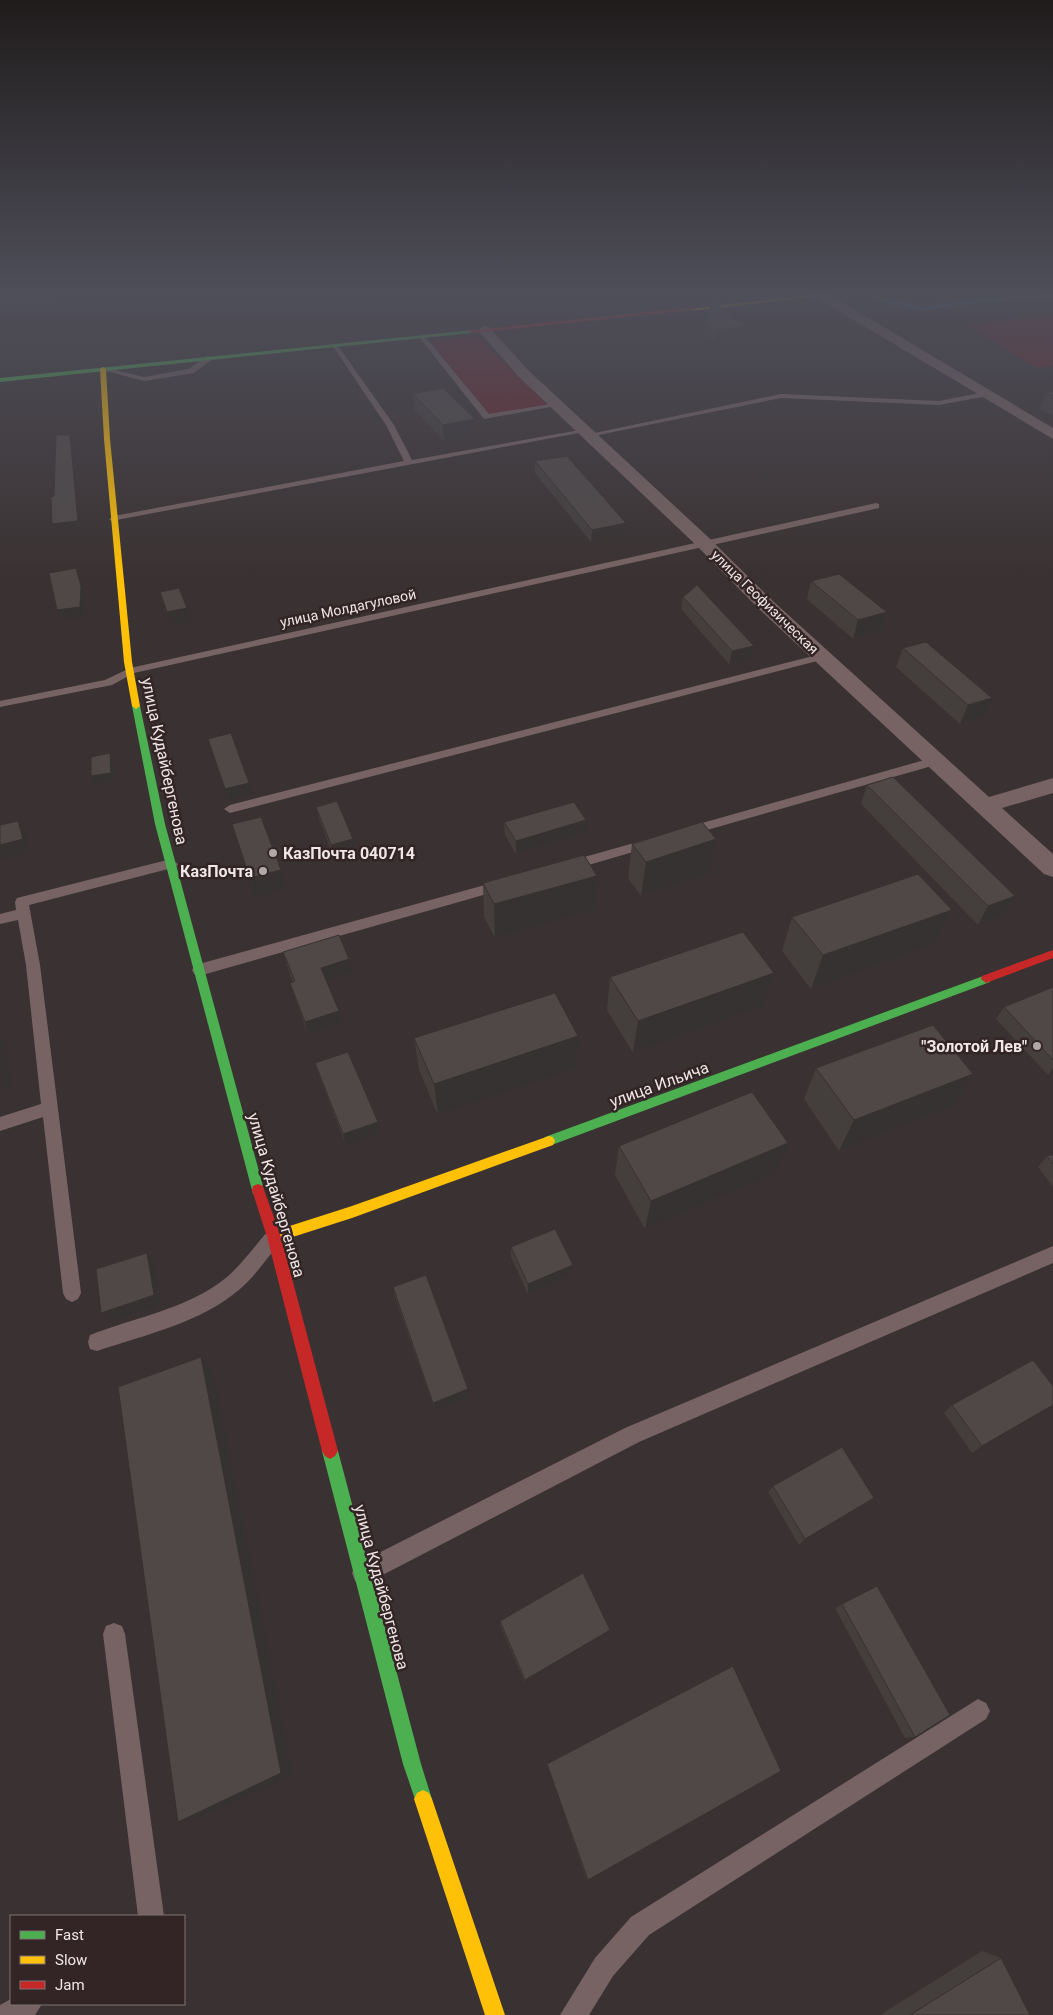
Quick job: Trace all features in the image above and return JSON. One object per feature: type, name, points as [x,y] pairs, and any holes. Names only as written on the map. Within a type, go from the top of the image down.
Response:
[{"type":"street","name":"улица Кудайбергенова","points":[[104,386],[114,519],[130,671],[160,824],[252,1173],[274,1238],[412,1764],[495,2015]]},
{"type":"street","name":"улица Геофизическая","points":[[537,386],[704,543],[821,657],[1053,868]]},
{"type":"street","points":[[972,386],[1053,434]]},
{"type":"street","points":[[984,806],[1053,785]]},
{"type":"street","name":"улица Ильича","points":[[274,1238],[648,1106],[1053,954]]},
{"type":"lane","points":[[364,386],[390,425],[409,462]]},
{"type":"lane","points":[[463,386],[487,417],[557,405]]},
{"type":"lane","points":[[114,519],[409,462],[587,433],[781,396],[939,403],[985,394]]},
{"type":"lane","name":"улица Молдагуловой","points":[[0,704],[108,683],[130,671],[876,506]]},
{"type":"lane","points":[[230,809],[821,657]]},
{"type":"lane","points":[[559,868],[935,761]]},
{"type":"lane","points":[[72,1293],[33,965],[22,902],[171,864]]},
{"type":"lane","points":[[199,970],[512,882]]},
{"type":"lane","points":[[0,919],[24,913]]},
{"type":"lane","points":[[0,1124],[49,1108]]},
{"type":"lane","points":[[97,1342],[195,1307],[228,1286],[274,1238]]},
{"type":"lane","points":[[362,1574],[632,1435],[1053,1254]]},
{"type":"lane","points":[[114,1634],[151,1915]]},
{"type":"lane","points":[[573,2015],[604,1967],[640,1926],[978,1710]]},
{"type":"lane","points":[[8,2015],[27,2005]]},
{"type":"shaded area","points":[[466,386],[528,386],[548,405],[489,415]]},
{"type":"building","points":[[443,388],[475,419],[443,425],[413,394]]},
{"type":"building","points":[[1053,391],[1053,396],[1046,393]]},
{"type":"building","points":[[56,435],[70,435],[78,521],[52,524],[51,497],[54,496]]},
{"type":"building","points":[[567,456],[626,523],[592,530],[535,461]]},
{"type":"building","points":[[76,568],[81,586],[80,607],[57,610],[49,573]]},
{"type":"building","points":[[839,574],[887,612],[858,620],[811,581]]},
{"type":"building","points":[[697,585],[754,646],[732,651],[683,597]]},
{"type":"building","points":[[179,588],[187,608],[167,612],[160,592]]},
{"type":"building","points":[[926,642],[992,698],[968,705],[903,648]]},
{"type":"building","points":[[231,733],[249,783],[225,789],[208,739]]},
{"type":"building","points":[[110,753],[111,773],[91,776],[91,757]]},
{"type":"building","points":[[893,777],[1015,896],[988,906],[867,785]]},
{"type":"building","points":[[337,801],[353,839],[331,845],[316,807]]},
{"type":"building","points":[[574,802],[586,820],[516,841],[504,822]]},
{"type":"building","points":[[261,817],[281,870],[250,878],[232,824]]},
{"type":"building","points":[[18,821],[23,839],[0,845],[0,825]]},
{"type":"building","points":[[702,822],[716,839],[646,862],[632,844]]},
{"type":"building","points":[[584,855],[597,876],[494,904],[483,883]]},
{"type":"building","points":[[918,874],[952,910],[823,955],[792,917]]},
{"type":"building","points":[[743,932],[774,973],[638,1021],[610,977]]},
{"type":"building","points":[[339,935],[349,959],[321,968],[339,1011],[305,1022],[290,983],[295,981],[283,952]]},
{"type":"building","points":[[1053,987],[1053,1060],[1004,1007]]},
{"type":"building","points":[[555,993],[578,1036],[434,1084],[414,1038]]},
{"type":"building","points":[[933,1025],[973,1074],[854,1120],[816,1068]]},
{"type":"building","points":[[348,1052],[378,1122],[343,1134],[315,1063]]},
{"type":"building","points":[[752,1092],[788,1143],[651,1201],[619,1146]]},
{"type":"building","points":[[1053,1154],[1053,1164],[1047,1156]]},
{"type":"building","points":[[555,1229],[573,1265],[528,1284],[511,1247]]},
{"type":"building","points":[[147,1253],[154,1295],[101,1313],[96,1269]]},
{"type":"building","points":[[426,1275],[468,1389],[433,1403],[393,1287]]},
{"type":"building","points":[[201,1357],[281,1773],[178,1822],[118,1387]]},
{"type":"building","points":[[1033,1360],[1053,1386],[1053,1405],[982,1446],[952,1405]]},
{"type":"building","points":[[842,1447],[874,1498],[805,1539],[773,1486]]},
{"type":"building","points":[[583,1573],[610,1630],[525,1680],[500,1621]]},
{"type":"building","points":[[877,1586],[950,1715],[915,1737],[842,1604]]},
{"type":"building","points":[[733,1666],[781,1771],[588,1880],[547,1764]]},
{"type":"building","points":[[1001,1958],[1030,2015],[910,2015]]},
{"type":"traffic: fast","points":[[136,706],[160,824],[258,1190]]},
{"type":"traffic: fast","points":[[549,1141],[986,979]]},
{"type":"traffic: fast","points":[[330,1451],[412,1764],[423,1799]]},
{"type":"traffic: slow","points":[[104,386],[107,439],[128,662],[136,706]]},
{"type":"traffic: slow","points":[[274,1237],[352,1212],[549,1141]]},
{"type":"traffic: slow","points":[[423,1799],[495,2015]]},
{"type":"traffic: jam","points":[[986,979],[1053,954]]},
{"type":"traffic: jam","points":[[258,1190],[274,1237],[330,1451]]},
{"type":"place","name":"КазПочта 040714","points":[[273,853]]},
{"type":"place","name":"КазПочта","points":[[263,871]]},
{"type":"place","name":"\"Золотой Лев\"","points":[[1037,1046]]}]
